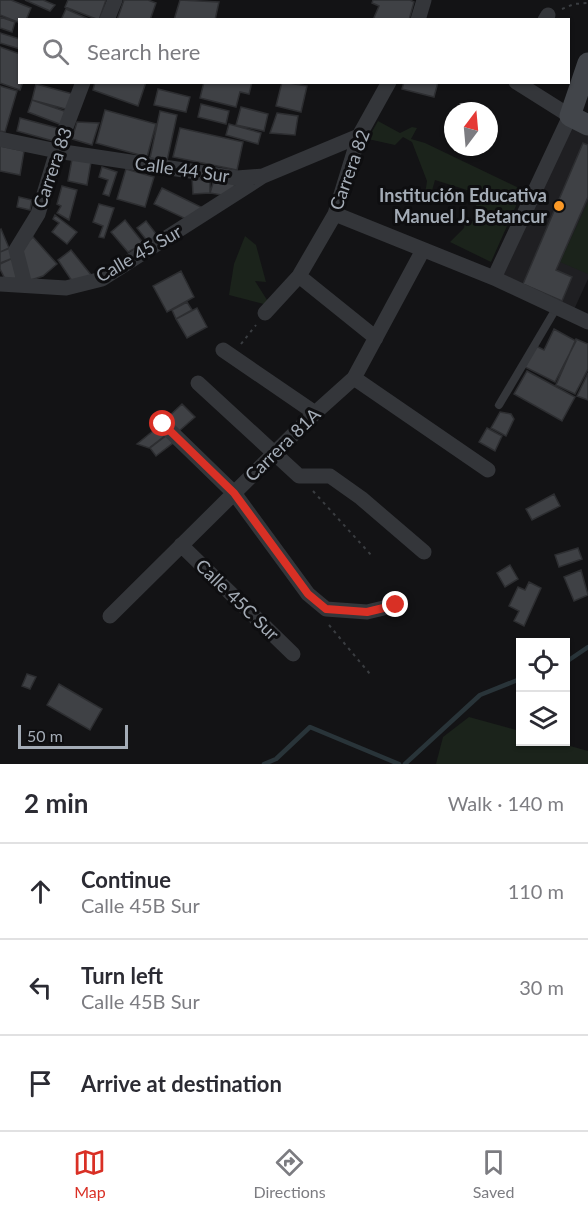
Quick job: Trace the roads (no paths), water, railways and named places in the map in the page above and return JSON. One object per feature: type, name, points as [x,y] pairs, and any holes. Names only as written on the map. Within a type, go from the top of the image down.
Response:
[{"type":"main road","points":[[579,121],[588,63]]},
{"type":"street","points":[[108,18],[115,0]]},
{"type":"street","points":[[419,18],[424,0]]},
{"type":"street","name":"Carrera 83","points":[[25,285],[16,250],[38,214],[57,151],[82,84]]},
{"type":"street","name":"Carrera 82","points":[[265,313],[299,276],[335,214],[359,136],[388,84]]},
{"type":"street","points":[[494,278],[579,121],[519,84]]},
{"type":"street","name":"Calle 44 Sur","points":[[0,139],[57,151],[237,178],[263,176],[359,136]]},
{"type":"street","name":"Calle 45 Sur","points":[[0,285],[66,288],[102,279],[263,176]]},
{"type":"street","points":[[335,214],[494,278],[588,322]]},
{"type":"street","name":"Carrera 81A","points":[[110,616],[315,413],[354,378],[423,250]]},
{"type":"street","points":[[299,276],[376,338]]},
{"type":"street","points":[[228,353],[315,413]]},
{"type":"street","points":[[354,378],[488,470]]},
{"type":"street","points":[[198,383],[299,476],[330,476],[361,498],[424,552]]},
{"type":"street","points":[[163,424],[234,493],[308,594],[326,609],[367,612],[396,605]]},
{"type":"street","name":"Calle 45C Sur","points":[[181,545],[293,654]]},
{"type":"lane","points":[[499,405],[557,307]]},
{"type":"waterway","points":[[570,659],[588,647]]},
{"type":"waterway","points":[[405,764],[480,695],[516,681]]},
{"type":"waterway","points":[[264,764],[276,759],[310,727],[399,764]]},
{"type":"place","name":"Institución Educativa Manuel J. Betancur","points":[[559,206]]}]
